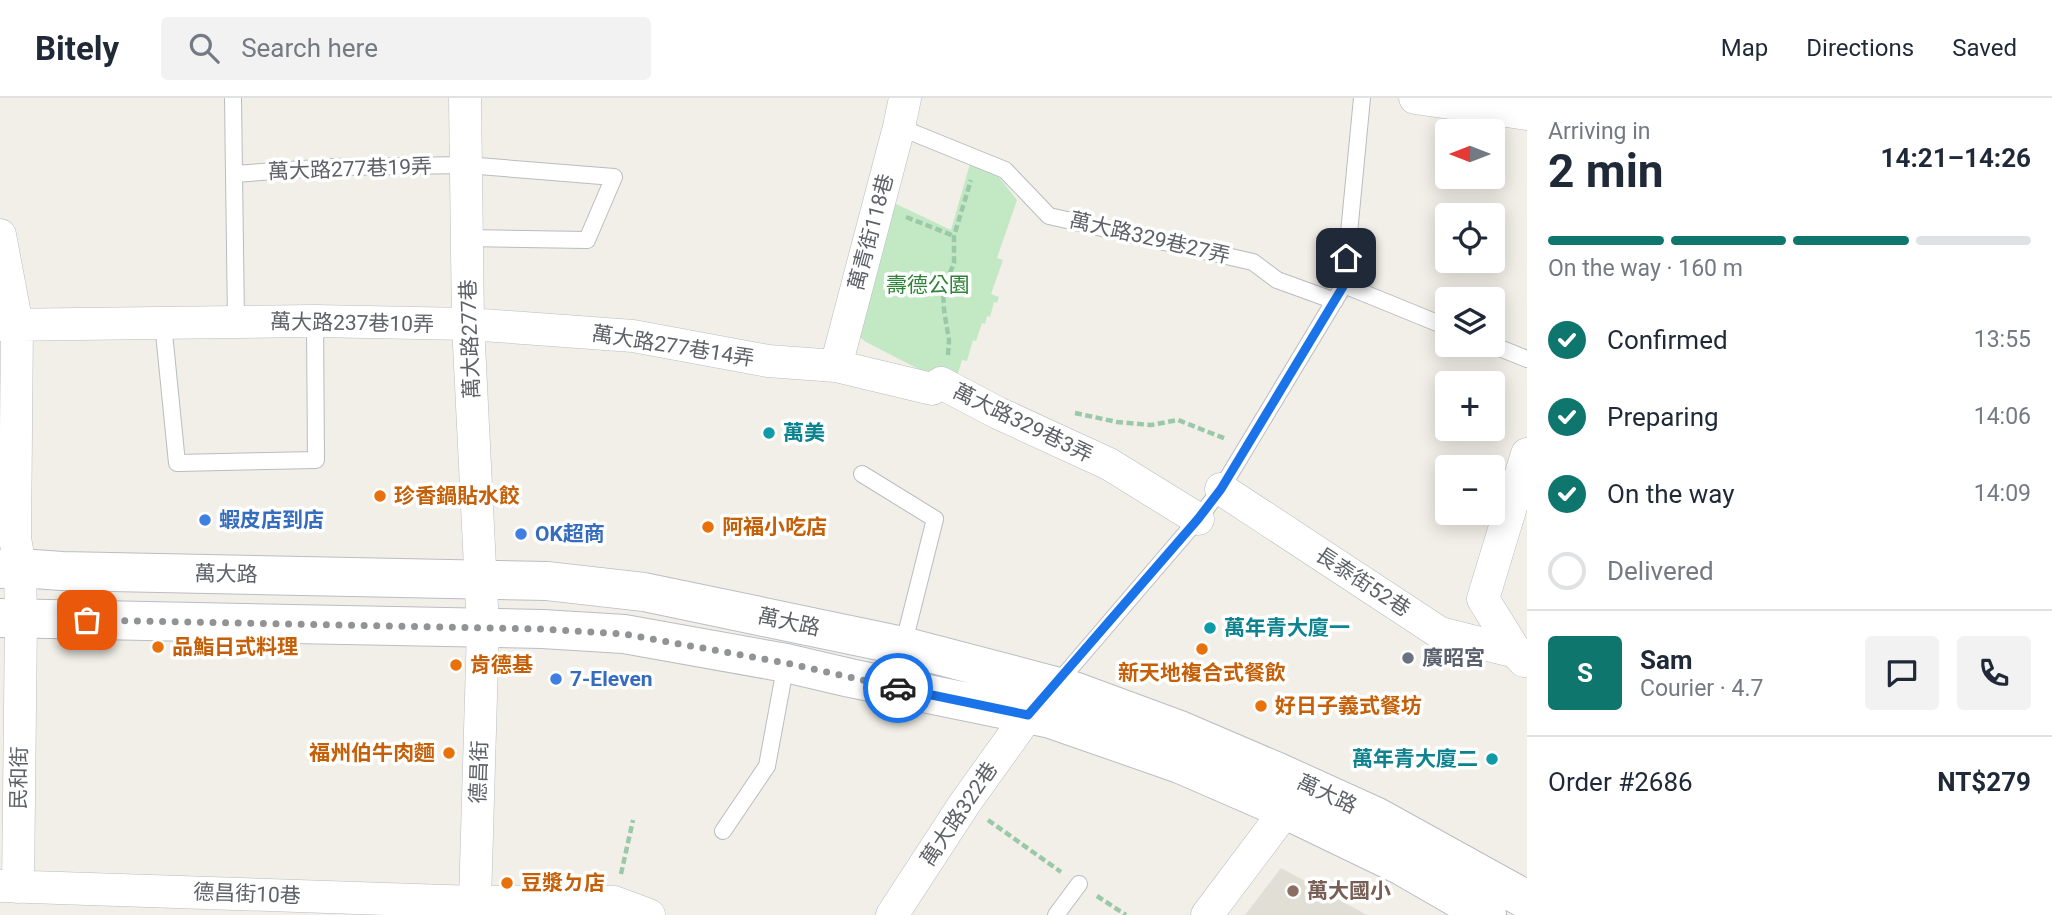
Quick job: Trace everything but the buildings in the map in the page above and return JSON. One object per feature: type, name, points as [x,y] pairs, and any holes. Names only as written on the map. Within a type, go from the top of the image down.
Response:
[{"type":"main road","name":"萬大路","points":[[10,569],[547,581],[644,592],[903,646],[1055,685],[1177,729],[1377,817],[1527,900]]},
{"type":"main road","name":"萬大路","points":[[11,619],[542,629],[624,634],[786,663],[1051,719],[1180,764],[1286,810],[1402,866],[1487,915]]},
{"type":"street","name":"萬大路277巷","points":[[465,98],[468,324],[483,628]]},
{"type":"street","points":[[1415,98],[1527,114]]},
{"type":"street","name":"萬青街118巷","points":[[836,366],[902,113]]},
{"type":"street","name":"民和街","points":[[0,235],[8,325],[15,538],[10,569],[6,892]]},
{"type":"street","name":"萬大路237巷10弄","points":[[8,325],[315,321],[468,324]]},
{"type":"street","name":"萬大路277巷14弄","points":[[468,324],[633,336],[768,361],[836,366]]},
{"type":"street","name":"萬大路329巷3弄","points":[[836,366],[932,389],[942,383],[998,413],[1109,464],[1198,519]]},
{"type":"street","points":[[1521,658],[1483,599],[1527,454]]},
{"type":"street","name":"長泰街52巷","points":[[1221,489],[1440,633],[1521,658]]},
{"type":"street","name":"德昌街","points":[[478,909],[483,628]]},
{"type":"street","name":"萬大路322巷","points":[[892,915],[965,803],[1028,715],[1055,685]]},
{"type":"street","points":[[1207,915],[1286,810]]},
{"type":"street","points":[[6,892],[55,907],[58,915]]},
{"type":"street","name":"德昌街10巷","points":[[6,892],[478,909],[614,902]]},
{"type":"street","points":[[614,902],[649,915]]},
{"type":"lane","points":[[233,98],[236,322]]},
{"type":"lane","points":[[1055,685],[1221,489],[1344,285],[1362,98]]},
{"type":"lane","name":"萬大路329巷27弄","points":[[902,113],[978,159],[1005,170],[1049,216],[1253,262],[1277,281],[1335,301]]},
{"type":"lane","name":"萬大路277巷19弄","points":[[234,174],[331,167],[466,165],[614,177],[587,240],[467,238]]},
{"type":"lane","points":[[1344,285],[1435,322]]},
{"type":"lane","points":[[163,323],[177,463],[317,460],[315,321]]},
{"type":"lane","points":[[1505,350],[1527,359]]},
{"type":"lane","points":[[862,474],[935,519],[903,646]]},
{"type":"lane","points":[[723,831],[767,766],[786,663]]},
{"type":"lane","points":[[1056,915],[1079,884]]},
{"type":"path","points":[[942,383],[949,340],[943,290],[954,263],[954,236],[978,159]]},
{"type":"path","points":[[878,205],[954,236]]},
{"type":"path","points":[[1068,412],[1117,422],[1151,425],[1178,421],[1247,447]]},
{"type":"path","points":[[965,803],[1126,915]]},
{"type":"path","points":[[614,902],[633,820]]},
{"type":"shaded area","name":"萬大國小","points":[[1281,868],[1367,915],[1245,915]]},
{"type":"green space","name":"壽德公園","points":[[970,164],[998,176],[1017,200],[997,258],[1003,260],[991,294],[999,297],[997,303],[994,302],[985,324],[982,323],[976,341],[973,340],[967,361],[962,360],[955,383],[934,377],[857,335],[892,202],[951,230]]},
{"type":"way so far","points":[[87,620],[542,629],[624,634],[786,663],[898,688]]},
{"type":"place","name":"萬美","points":[[769,433]]},
{"type":"place","name":"珍香鍋貼水餃","points":[[380,496]]},
{"type":"place","name":"蝦皮店到店","points":[[205,520]]},
{"type":"place","name":"阿福小吃店","points":[[708,527]]},
{"type":"place","name":"OK超商","points":[[521,534]]},
{"type":"place","name":"萬年青大廈一","points":[[1210,628]]},
{"type":"place","name":"品鮨日式料理","points":[[158,647]]},
{"type":"place","name":"新天地複合式餐飲","points":[[1202,649]]},
{"type":"place","name":"廣昭宮","points":[[1408,658]]},
{"type":"place","name":"肯德基","points":[[456,665]]},
{"type":"place","name":"7-Eleven","points":[[556,679]]},
{"type":"place","name":"好日子義式餐坊","points":[[1261,706]]},
{"type":"place","name":"福州伯牛肉麵","points":[[449,753]]},
{"type":"place","name":"萬年青大廈二","points":[[1492,759]]},
{"type":"place","name":"豆漿ㄉ店","points":[[507,883]]},
{"type":"place","name":"萬大國小","points":[[1293,891]]},
{"type":"route","points":[[898,688],[1028,715],[1221,489],[1344,285],[1346,258]]}]
